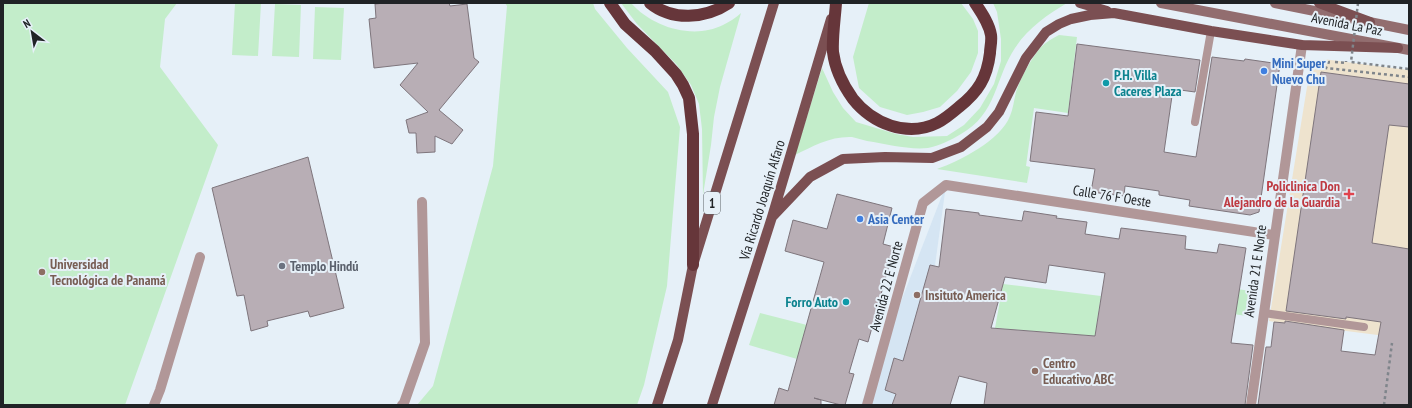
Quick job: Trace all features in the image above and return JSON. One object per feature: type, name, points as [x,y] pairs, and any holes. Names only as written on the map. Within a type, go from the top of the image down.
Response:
[{"type":"highway","points":[[610,3],[625,24],[655,51],[676,74],[689,98],[693,134],[693,265]]},
{"type":"highway","points":[[650,3],[659,10],[692,16],[702,15],[729,3]]},
{"type":"highway","points":[[836,3],[833,51],[842,83],[856,103],[866,113],[885,125],[907,129],[936,124],[949,115],[968,100],[975,92],[987,72],[991,36],[982,13],[975,3]]},
{"type":"main road","name":"1","points":[[657,405],[678,340],[693,265],[774,3]]},
{"type":"main road","name":"Vía Ricardo Joaquín Alfaro","points":[[712,405],[772,217],[836,3]]},
{"type":"main road","points":[[1080,3],[1114,13],[1211,31],[1302,45],[1398,48]]},
{"type":"main road","name":"Avenida La Paz","points":[[1161,3],[1409,50]]},
{"type":"main road","name":"Avenida La Paz","points":[[1275,3],[1370,22],[1406,27]]},
{"type":"main road","points":[[1318,3],[1370,22]]},
{"type":"main road","points":[[772,217],[810,177],[843,159],[885,157],[932,158],[961,147],[987,127],[999,112],[1026,58],[1046,32],[1071,19],[1090,15],[1114,13]]},
{"type":"street","name":"Avenida 21 E Norte","points":[[1251,405],[1302,45]]},
{"type":"street","name":"Calle 76 F Oeste","points":[[946,185],[1274,235]]},
{"type":"street","name":"Avenida 22 E Norte","points":[[867,405],[923,203],[946,185]]},
{"type":"street","points":[[402,405],[425,343],[422,202]]},
{"type":"street","points":[[154,405],[160,390],[200,256]]},
{"type":"lane","points":[[1195,122],[1211,31]]},
{"type":"lane","points":[[1264,313],[1364,327]]},
{"type":"path","points":[[1358,3],[1351,62],[1409,69]]},
{"type":"path","points":[[1346,63],[1329,62],[1326,68],[1409,77]]},
{"type":"path","points":[[1384,405],[1392,343]]},
{"type":"shaded area","name":"Policlinica Don Alejandro de la Guardia","points":[[1323,59],[1409,70],[1409,339],[1269,321],[1307,87],[1313,68]]},
{"type":"shaded area","name":"Insituto America","points":[[946,185],[916,405],[861,405]]},
{"type":"green space","points":[[3,3],[177,3],[165,19],[160,67],[218,145],[125,405],[3,405]]},
{"type":"green space","points":[[235,3],[261,3],[258,56],[232,55]]},
{"type":"green space","points":[[505,3],[593,3],[595,9],[627,48],[668,92],[680,127],[667,286],[644,385],[637,405],[417,405],[433,386],[493,166],[507,6]]},
{"type":"green space","points":[[621,3],[631,3],[650,19],[674,29],[686,31],[711,29],[728,23],[741,13],[720,87],[714,117],[703,195],[702,129],[699,104],[691,85],[677,65],[637,24]]},
{"type":"green space","points":[[869,3],[961,3],[973,19],[978,31],[978,53],[971,72],[957,91],[940,107],[907,115],[880,107],[859,88],[853,57]]},
{"type":"green space","points":[[993,3],[1067,3],[1038,22],[1020,41],[1008,59],[989,106],[973,126],[949,141],[928,148],[905,147],[852,137],[844,137],[822,142],[795,155],[822,68],[833,92],[843,108],[856,122],[896,134],[913,137],[947,136],[964,125],[980,108],[994,84],[1001,61],[1001,39],[997,12]]},
{"type":"green space","points":[[275,4],[301,5],[299,57],[272,56]]},
{"type":"green space","points":[[315,7],[344,8],[341,60],[313,59]]},
{"type":"green space","points":[[1059,35],[1077,37],[1068,113],[1034,108],[1026,166],[1030,167],[1027,183],[937,169],[968,155],[998,133],[1010,116],[1016,92],[1023,74],[1041,47]]},
{"type":"green space","points":[[1180,281],[1251,291],[1247,316],[1177,306]]},
{"type":"green space","points":[[1003,284],[1101,296],[1095,336],[995,328]]},
{"type":"green space","points":[[760,313],[807,325],[797,359],[749,345]]},
{"type":"building","points":[[449,3],[450,6],[467,4],[474,58],[479,62],[439,110],[463,130],[452,144],[435,136],[435,152],[417,153],[416,133],[409,133],[406,120],[428,112],[400,85],[418,63],[374,68],[369,19],[376,18],[375,4]]},
{"type":"building","points":[[1077,44],[1200,60],[1195,92],[1173,89],[1164,152],[1196,157],[1212,57],[1244,61],[1245,59],[1280,64],[1259,212],[1250,215],[1189,206],[1190,200],[1159,195],[1159,191],[1125,186],[1124,196],[1091,192],[1095,169],[1030,161],[1036,112],[1068,116]]},
{"type":"building","name":"Policlinica Don Alejandro de la Guardia","points":[[1321,72],[1409,84],[1409,127],[1389,125],[1372,243],[1409,249],[1409,405],[1258,405],[1266,347],[1271,347],[1274,322],[1285,323],[1285,321],[1344,330],[1341,351],[1375,355],[1381,322],[1286,311]]},
{"type":"building","name":"Templo Hindú","points":[[308,157],[344,308],[310,317],[308,311],[267,321],[268,326],[251,331],[244,295],[237,296],[212,188]]},
{"type":"building","points":[[837,194],[892,208],[883,244],[894,247],[868,342],[859,339],[849,373],[854,374],[845,405],[814,398],[821,400],[821,405],[774,405],[779,388],[788,391],[824,262],[785,251],[793,220],[827,229]]},
{"type":"building","points":[[946,209],[1022,221],[1024,211],[1057,216],[1056,218],[1087,222],[1085,234],[1119,239],[1121,228],[1186,236],[1185,249],[1217,253],[1219,244],[1246,248],[1231,343],[1253,345],[1245,405],[984,405],[987,383],[959,376],[950,405],[892,405],[896,394],[885,390],[894,358],[903,361],[930,265],[939,267]],"holes":[[[1049,265],[1105,273],[1095,336],[991,328],[1005,277],[1046,283]]]},
{"type":"place","name":"Mini Super Nuevo Chu","points":[[1264,71]]},
{"type":"place","name":"P.H. Villa Caceres Plaza","points":[[1106,83]]},
{"type":"place","name":"Policlinica Don Alejandro de la Guardia","points":[[1349,194]]},
{"type":"place","name":"Asia Center","points":[[860,219]]},
{"type":"place","name":"Templo Hindú","points":[[282,266]]},
{"type":"place","name":"Universidad Tecnológica de Panamá","points":[[42,272]]},
{"type":"place","name":"Insituto America","points":[[917,295]]},
{"type":"place","name":"Forro Auto","points":[[846,302]]},
{"type":"place","name":"Centro Educativo ABC","points":[[1035,371]]}]
